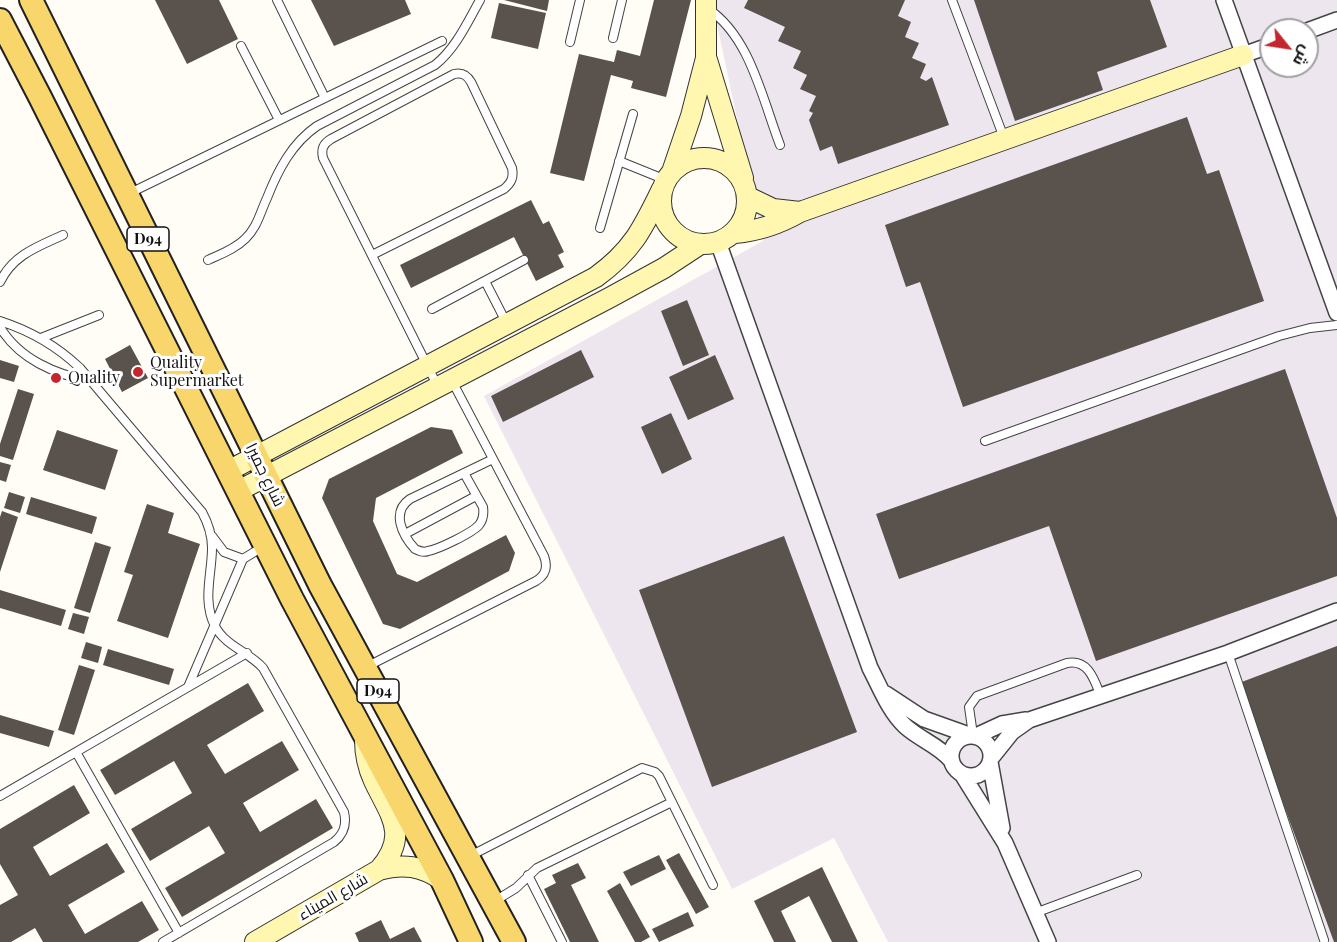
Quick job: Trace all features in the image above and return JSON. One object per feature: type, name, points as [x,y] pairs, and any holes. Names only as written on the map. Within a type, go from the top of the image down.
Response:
[{"type":"main road","name":"شارع جميرا","points":[[31,0],[320,585],[514,942]]},
{"type":"main road","name":"شارع جميرا","points":[[0,21],[265,546],[442,880],[471,942]]},
{"type":"street","points":[[1224,0],[1337,313]]},
{"type":"street","points":[[706,3],[706,58],[691,116],[660,201],[662,214],[668,225],[676,235],[687,242],[717,240],[762,229],[800,212],[1259,49]]},
{"type":"street","points":[[1319,27],[1337,20]]},
{"type":"street","points":[[238,491],[445,385],[717,240],[745,216],[746,190],[706,58]]},
{"type":"street","points":[[228,471],[596,277],[612,265],[637,238],[667,180],[683,163],[697,158],[711,158],[725,162],[736,171],[746,190],[772,209],[800,212]]},
{"type":"street","points":[[717,240],[862,649],[889,705],[905,726],[939,748],[951,760],[957,771],[975,776],[987,769],[1004,739],[1029,720]]},
{"type":"street","points":[[951,760],[953,746],[957,741],[1002,724],[1029,720],[1100,694],[1228,653],[1337,611]]},
{"type":"street","points":[[884,693],[924,719],[973,735],[988,743],[1005,843]]},
{"type":"street","points":[[365,736],[369,770],[393,816],[396,830],[392,852],[379,870]]},
{"type":"street","points":[[962,774],[1005,843],[1048,942]]},
{"type":"street","points":[[379,870],[395,866],[415,867],[434,874],[442,880]]},
{"type":"street","name":"شارع الميناء","points":[[255,942],[379,870]]},
{"type":"lane","points":[[276,0],[325,98]]},
{"type":"lane","points":[[208,260],[239,245],[252,232],[272,185],[288,156],[301,139],[317,126],[435,65],[449,51],[480,0]]},
{"type":"lane","points":[[570,42],[580,0]]},
{"type":"lane","points":[[613,38],[622,0]]},
{"type":"lane","points":[[952,0],[1004,140]]},
{"type":"lane","points":[[706,3],[726,23],[741,43],[780,145]]},
{"type":"lane","points":[[127,195],[442,41]]},
{"type":"lane","points":[[240,46],[279,120]]},
{"type":"lane","points":[[365,668],[537,581],[545,573],[547,562],[493,459],[445,385],[427,366],[323,158],[323,147],[331,139],[454,74],[466,76],[512,168],[511,182],[504,189],[372,255]]},
{"type":"lane","points":[[600,228],[633,114]]},
{"type":"lane","points":[[619,161],[667,180]]},
{"type":"lane","points":[[0,282],[17,258],[63,235]]},
{"type":"lane","points":[[432,309],[524,260]]},
{"type":"lane","points":[[484,281],[507,324]]},
{"type":"lane","points":[[41,338],[99,315]]},
{"type":"lane","points":[[0,321],[41,338],[68,357],[195,501],[211,536],[224,552],[243,559]]},
{"type":"lane","points":[[985,441],[1279,336],[1310,328],[1337,325]]},
{"type":"lane","points":[[0,327],[13,343],[36,362],[62,375],[91,381]]},
{"type":"lane","points":[[464,473],[484,512],[480,523],[472,530],[433,549],[424,552],[415,549],[405,534],[399,516],[405,502],[464,473],[493,459]]},
{"type":"lane","points":[[405,534],[476,496]]},
{"type":"lane","points":[[163,942],[334,842],[339,838],[345,826],[344,812],[269,678],[256,660],[228,642],[215,626],[208,603],[211,536]]},
{"type":"lane","points":[[188,687],[243,559],[265,546]]},
{"type":"lane","points":[[0,796],[247,653]]},
{"type":"lane","points":[[1228,653],[1324,940]]},
{"type":"lane","points":[[973,735],[969,707],[977,696],[1068,663],[1078,663],[1087,667],[1100,694]]},
{"type":"lane","points":[[76,752],[179,933]]},
{"type":"lane","points":[[469,856],[642,768],[655,772],[659,776],[713,885]]},
{"type":"lane","points":[[494,902],[516,888],[537,868],[672,802]]},
{"type":"lane","points":[[528,875],[562,942]]},
{"type":"lane","points":[[1035,913],[1137,875]]},
{"type":"shaded area","points":[[715,0],[1337,0],[1337,942],[888,942],[834,838],[732,889],[484,396],[763,241],[715,15]]},
{"type":"building","points":[[155,0],[219,0],[238,39],[187,64]]},
{"type":"building","points":[[311,0],[405,0],[411,14],[334,46]]},
{"type":"building","points":[[504,0],[549,0],[547,11]]},
{"type":"building","points":[[654,0],[691,0],[666,97],[631,88],[633,81],[611,75],[584,181],[550,173],[579,54],[614,62],[617,50],[640,56]]},
{"type":"building","points":[[748,0],[905,0],[898,16],[911,22],[905,37],[919,43],[912,58],[926,64],[920,78],[926,81],[932,77],[949,125],[838,164],[832,146],[820,151],[809,120],[813,113],[809,111],[816,96],[800,89],[807,75],[793,68],[801,51],[778,41],[785,27],[744,8]]},
{"type":"building","points":[[974,0],[1150,0],[1167,47],[1097,72],[1103,90],[1015,121]]},
{"type":"building","points":[[499,3],[546,13],[538,49],[491,38]]},
{"type":"building","points":[[1187,117],[1207,174],[1219,170],[1264,301],[963,407],[920,282],[906,287],[885,225]]},
{"type":"building","points":[[531,200],[543,224],[549,221],[564,252],[558,255],[564,267],[536,281],[514,237],[411,288],[400,265]]},
{"type":"building","points":[[687,300],[709,355],[683,366],[661,311]]},
{"type":"building","points":[[130,345],[148,378],[122,392],[105,359]]},
{"type":"building","points":[[581,350],[594,377],[503,422],[491,396]]},
{"type":"building","points":[[715,355],[734,399],[688,420],[669,377]]},
{"type":"building","points":[[0,360],[19,366],[14,382],[0,378]]},
{"type":"building","points":[[1285,369],[1337,518],[1337,576],[1096,661],[1049,526],[899,579],[876,514]]},
{"type":"building","points":[[18,389],[34,394],[13,460],[0,456],[0,444]]},
{"type":"building","points":[[671,413],[692,459],[662,474],[641,427]]},
{"type":"building","points":[[431,427],[452,430],[463,453],[376,498],[373,521],[397,574],[417,582],[506,535],[515,553],[509,571],[400,629],[383,624],[322,498],[329,479]]},
{"type":"building","points":[[57,430],[118,450],[105,490],[43,470]]},
{"type":"building","points":[[0,462],[11,465],[6,482],[0,480]]},
{"type":"building","points":[[9,492],[25,497],[20,513],[4,508]]},
{"type":"building","points":[[31,497],[97,517],[92,534],[26,514]]},
{"type":"building","points":[[147,504],[174,513],[168,533],[200,544],[168,638],[117,621],[133,575],[124,572]]},
{"type":"building","points":[[2,511],[18,517],[0,572],[0,517]]},
{"type":"building","points":[[784,536],[857,732],[712,787],[639,590]]},
{"type":"building","points":[[95,542],[111,547],[90,613],[74,608]]},
{"type":"building","points":[[0,590],[66,610],[61,626],[0,608]]},
{"type":"building","points":[[73,613],[89,617],[84,634],[68,629]]},
{"type":"building","points":[[86,642],[102,647],[98,663],[81,658]]},
{"type":"building","points":[[1337,646],[1337,942],[1334,942],[1239,683]]},
{"type":"building","points":[[108,649],[174,669],[169,685],[103,665]]},
{"type":"building","points":[[79,665],[95,670],[74,735],[58,730]]},
{"type":"building","points":[[248,683],[264,711],[207,745],[225,774],[282,741],[299,770],[243,803],[260,832],[316,799],[333,828],[182,917],[165,888],[225,853],[209,826],[150,861],[131,829],[192,793],[174,761],[115,795],[100,770]]},
{"type":"building","points":[[0,715],[54,731],[49,747],[0,733]]},
{"type":"building","points":[[74,785],[90,813],[33,847],[50,876],[107,843],[125,872],[68,905],[85,934],[142,901],[159,930],[138,942],[43,942],[35,928],[11,942],[0,942],[0,905],[18,895],[0,864],[0,829]]},
{"type":"building","points":[[679,853],[709,907],[696,914],[666,860]]},
{"type":"building","points":[[659,855],[666,869],[631,886],[623,872]]},
{"type":"building","points":[[578,863],[586,878],[571,885],[599,942],[570,942],[544,889],[556,883],[552,875]]},
{"type":"building","points":[[822,867],[858,942],[832,942],[809,896],[781,911],[796,942],[774,942],[754,901]]},
{"type":"building","points":[[620,883],[650,937],[641,942],[635,942],[607,891]]},
{"type":"building","points":[[688,912],[694,926],[659,942],[652,929]]},
{"type":"building","points":[[381,920],[390,939],[414,927],[422,942],[359,942],[355,933]]},
{"type":"place","name":"Quality Supermarket","points":[[138,372]]},
{"type":"place","name":"Quality","points":[[56,378]]}]
